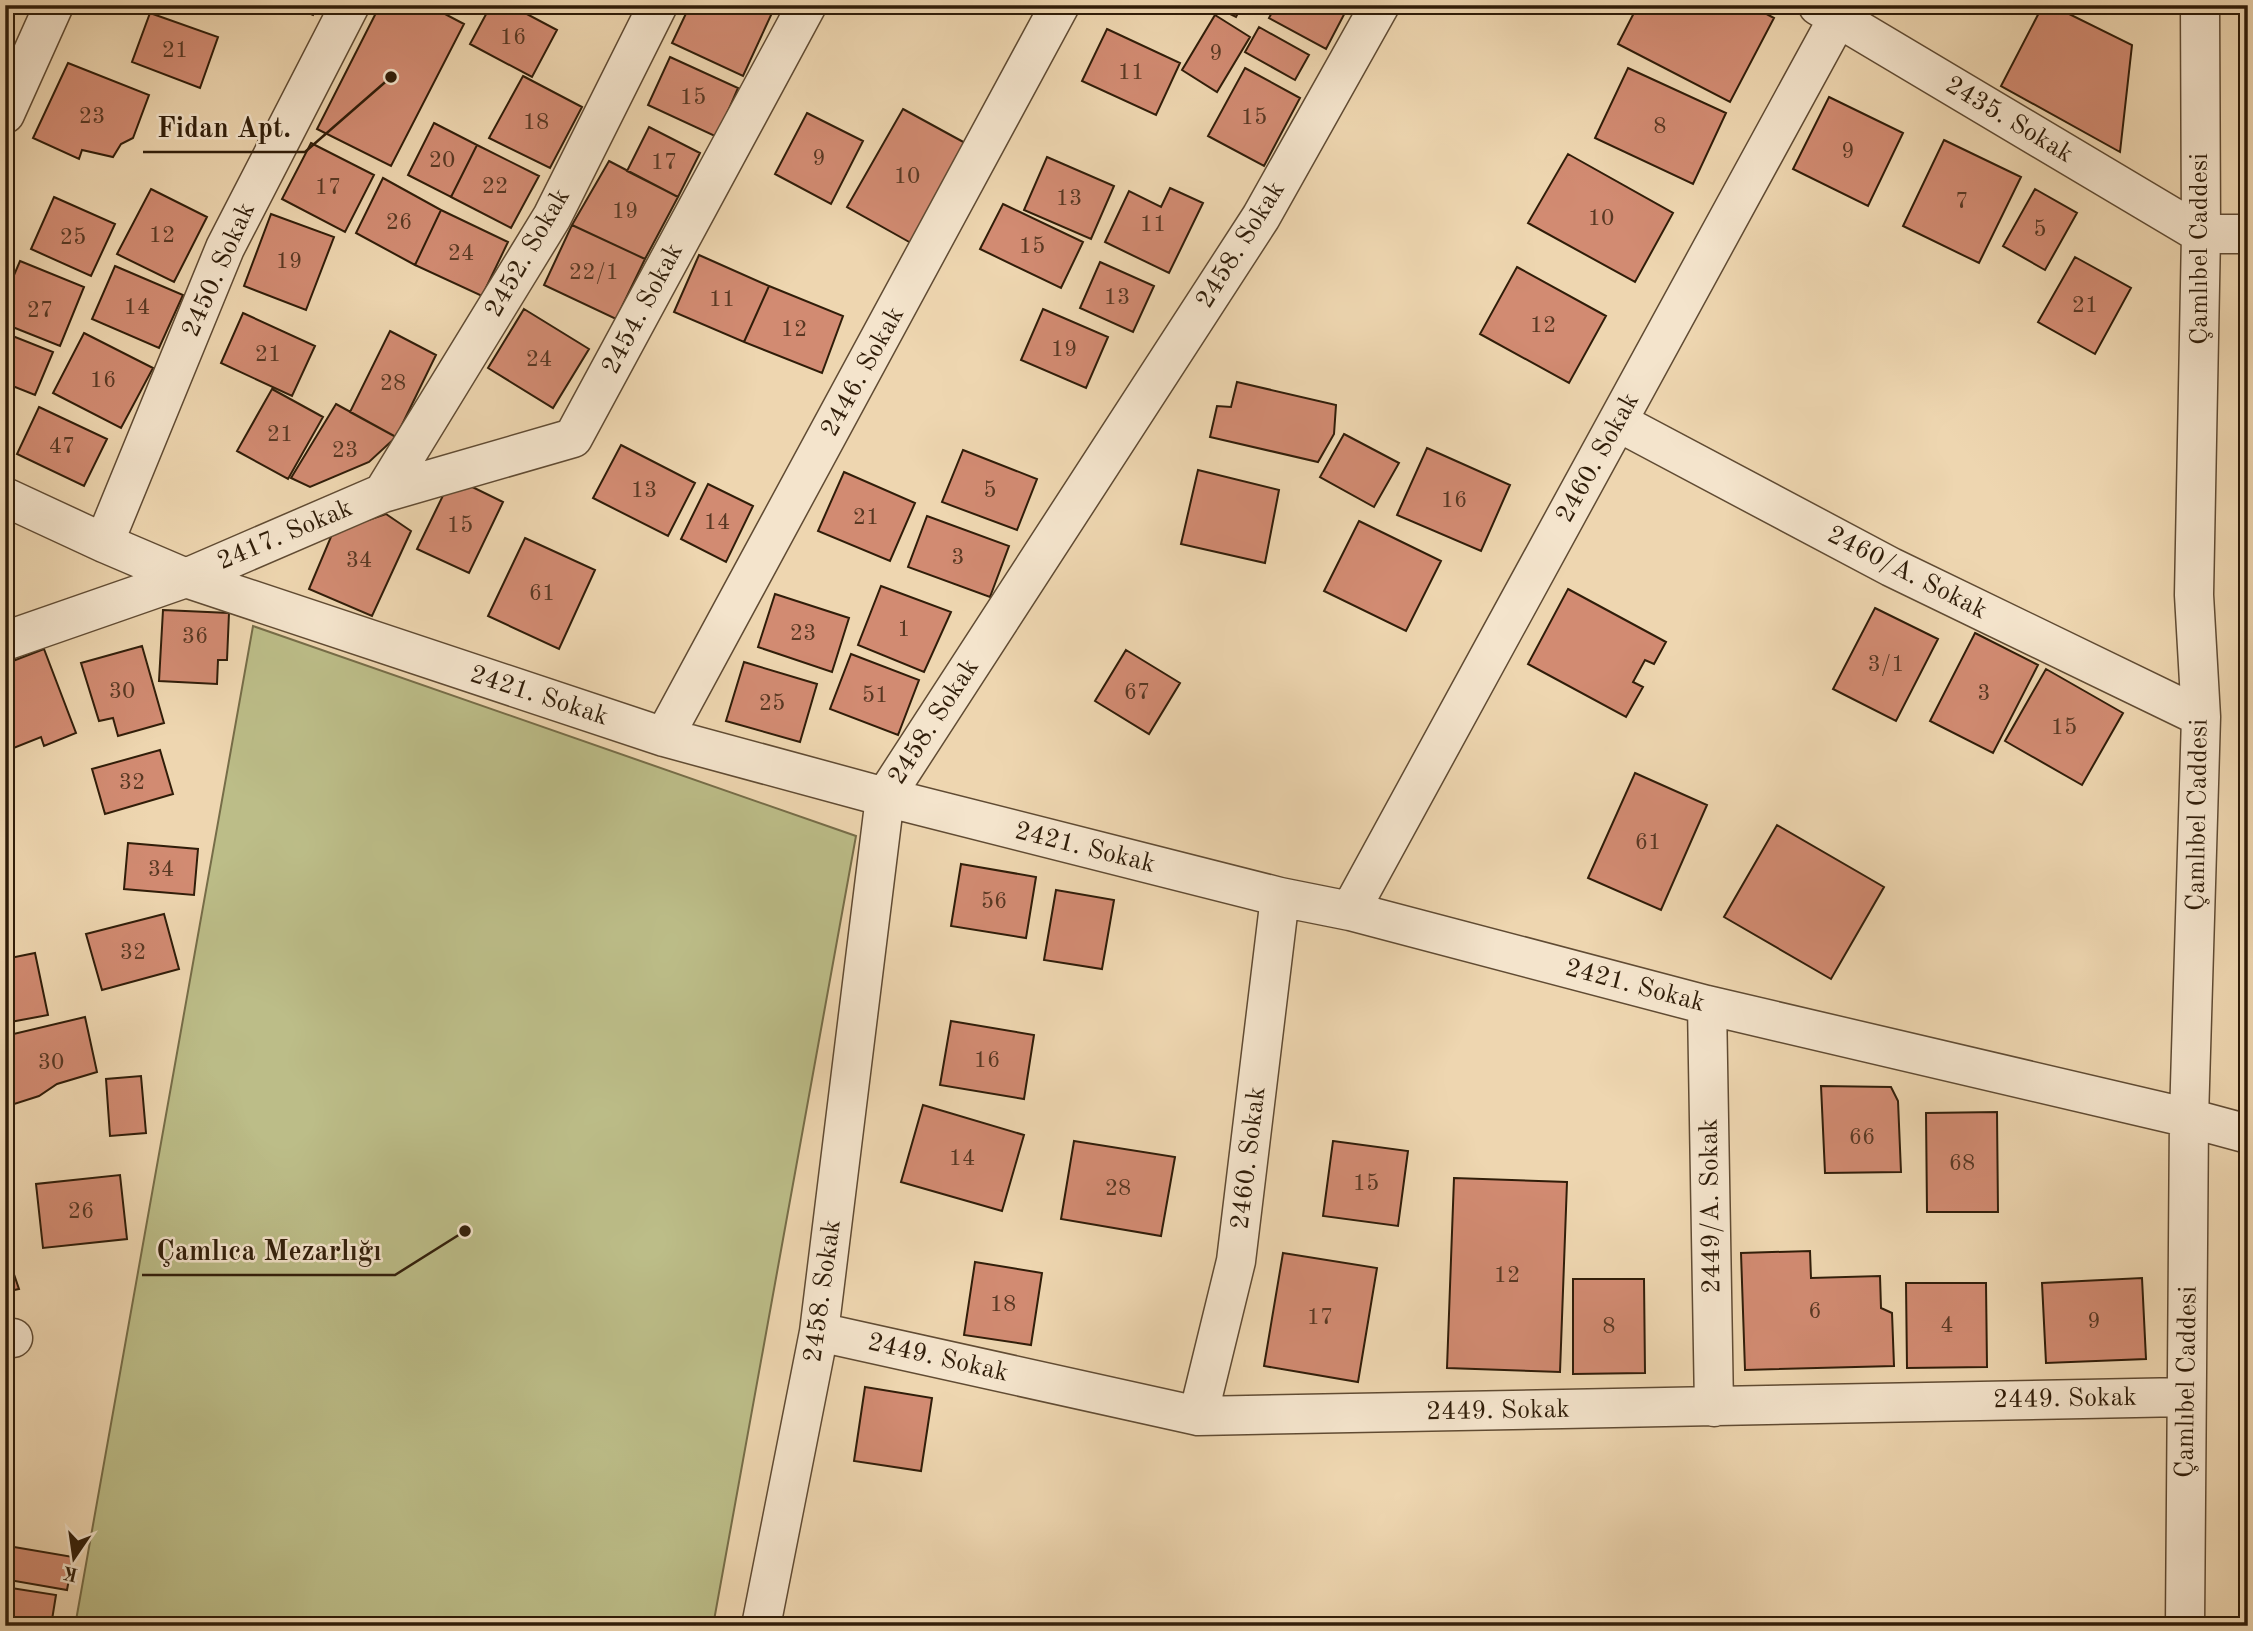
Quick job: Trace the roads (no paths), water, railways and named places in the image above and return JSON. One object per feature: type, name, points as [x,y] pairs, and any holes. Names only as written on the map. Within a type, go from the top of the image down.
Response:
[{"type":"street","points":[[5,114],[54,5]]},
{"type":"street","name":"2450. Sokak","points":[[104,543],[225,248],[351,5]]},
{"type":"street","name":"2452. Sokak","points":[[383,493],[552,217],[658,5]]},
{"type":"street","name":"2454. Sokak","points":[[383,493],[573,438],[807,5]]},
{"type":"street","name":"2446. Sokak","points":[[664,737],[1060,5]]},
{"type":"street","name":"2458. Sokak","points":[[761,1626],[820,1332],[885,797],[1261,217],[1380,5]]},
{"type":"street","name":"Çamlıbel Caddesi","points":[[2185,1626],[2189,1118],[2201,717],[2194,595],[2201,234],[2200,5]]},
{"type":"street","name":"2435. Sokak","points":[[1833,10],[2201,234]]},
{"type":"street","name":"2460. Sokak","points":[[1350,911],[1618,422],[1833,10]]},
{"type":"street","points":[[2201,234],[2248,234]]},
{"type":"street","name":"2460/A. Sokak","points":[[1618,422],[1891,567],[2201,717]]},
{"type":"street","name":"2417. Sokak","points":[[5,641],[186,578],[383,493]]},
{"type":"street","name":"2421. Sokak","points":[[5,497],[186,578],[664,737],[885,797],[1280,897],[1350,911],[1707,1005],[2248,1134]]},
{"type":"street","name":"2460. Sokak","points":[[1198,1416],[1236,1261],[1280,897]]},
{"type":"street","name":"2449/A. Sokak","points":[[1707,1005],[1714,1407]]},
{"type":"street","name":"2449. Sokak","points":[[820,1332],[1198,1416],[2186,1397]]},
{"type":"place","name":"Fidan Apt.","points":[[391,77]]},
{"type":"place","name":"Çamlıca Mezarlığı","points":[[465,1231]]}]
